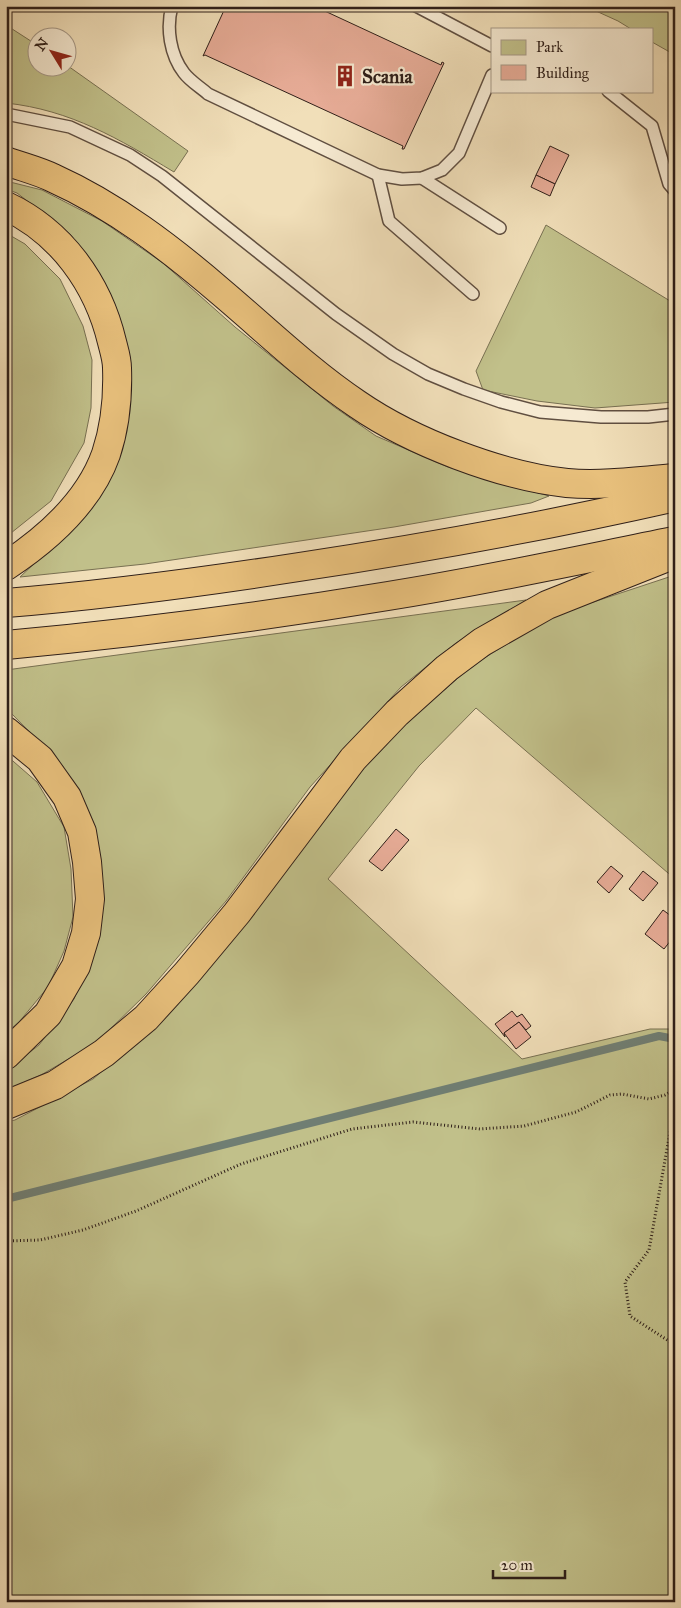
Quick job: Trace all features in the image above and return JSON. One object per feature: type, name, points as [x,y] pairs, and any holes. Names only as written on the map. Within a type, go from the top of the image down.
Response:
[{"type":"highway","points":[[6,161],[52,177],[92,198],[142,229],[220,290],[313,371],[357,405],[396,428],[449,451],[524,476],[569,483],[606,483],[675,478]]},
{"type":"highway","points":[[6,206],[25,215],[55,238],[88,280],[108,326],[118,366],[115,415],[105,455],[91,484],[59,524],[32,549],[6,566]]},
{"type":"highway","points":[[6,603],[224,578],[370,556],[505,532],[675,498]]},
{"type":"highway","points":[[6,645],[215,622],[389,596],[519,573],[675,540]]},
{"type":"highway","points":[[6,1105],[55,1085],[104,1053],[146,1018],[187,974],[237,913],[353,759],[397,713],[447,668],[482,642],[546,605],[675,554]]},
{"type":"highway","points":[[6,731],[40,759],[67,797],[82,832],[90,899],[86,933],[76,966],[48,1014],[6,1056]]},
{"type":"lane","points":[[172,6],[169,18],[172,50],[184,74],[208,94],[378,175],[402,179],[422,178],[442,170],[459,153],[491,77]]},
{"type":"lane","points":[[416,6],[491,45]]},
{"type":"lane","points":[[609,92],[652,126],[669,184],[675,191]]},
{"type":"lane","points":[[6,114],[70,127],[130,155],[162,176],[336,314],[393,354],[428,374],[464,390],[540,412],[600,417],[648,417],[675,414]]},
{"type":"lane","points":[[378,175],[389,221],[473,294]]},
{"type":"lane","points":[[422,178],[500,228]]},
{"type":"path","points":[[6,1241],[40,1240],[83,1230],[136,1211],[241,1164],[352,1129],[413,1122],[480,1129],[524,1126],[576,1112],[610,1095],[622,1094],[649,1099],[665,1095],[675,1089]]},
{"type":"path","points":[[675,1104],[649,1250],[625,1282],[630,1316],[675,1345]]},
{"type":"green space","points":[[585,6],[675,6],[675,55],[654,43],[654,28],[629,28]]},
{"type":"green space","points":[[6,25],[28,39],[28,78],[78,78],[78,73],[188,151],[174,172],[134,148],[73,119],[52,112],[6,103]]},
{"type":"green space","points":[[6,181],[42,190],[102,221],[163,263],[235,327],[333,406],[376,436],[448,467],[549,496],[531,503],[394,527],[145,564],[20,577],[71,529],[110,472],[130,406],[123,349],[100,276],[71,235],[17,193],[6,189]]},
{"type":"green space","points":[[546,225],[675,304],[675,402],[595,408],[537,401],[483,390],[476,371]]},
{"type":"green space","points":[[6,233],[25,244],[60,279],[83,326],[92,360],[91,408],[84,443],[51,501],[6,537]]},
{"type":"green space","points":[[675,575],[675,879],[476,708],[419,766],[328,879],[522,1059],[650,1029],[675,1029],[675,1207],[673,1211],[675,1228],[675,1602],[6,1602],[6,1122],[15,1120],[93,1079],[167,1016],[262,900],[384,742],[473,665],[554,615]]},
{"type":"green space","points":[[526,600],[456,643],[401,687],[310,787],[226,901],[146,994],[96,1043],[41,1075],[6,1090],[6,1071],[39,1045],[74,999],[95,946],[93,825],[62,765],[11,713],[6,711],[6,670]]},
{"type":"green space","points":[[6,755],[37,782],[64,827],[71,869],[73,917],[64,951],[48,987],[19,1022],[6,1033]]},
{"type":"building","name":"Scania","points":[[226,6],[314,6],[441,65],[442,62],[444,63],[404,149],[402,149],[403,146],[205,55],[203,56]]},
{"type":"building","points":[[550,146],[569,155],[555,184],[536,175]]},
{"type":"building","points":[[536,175],[555,184],[550,196],[531,187]]},
{"type":"building","points":[[396,829],[409,840],[382,871],[369,861]]},
{"type":"building","points":[[611,866],[623,876],[609,893],[597,882]]},
{"type":"building","points":[[643,871],[658,883],[643,901],[629,889]]},
{"type":"building","points":[[663,910],[675,919],[675,935],[664,949],[645,934]]},
{"type":"building","points":[[512,1011],[517,1017],[522,1014],[531,1026],[526,1030],[519,1022],[504,1033],[505,1037],[495,1024]]},
{"type":"building","points":[[519,1022],[531,1037],[516,1049],[504,1033]]},
{"type":"waterway","points":[[6,1199],[659,1036],[675,1039]]},
{"type":"place","name":"Scania","points":[[345,76]]}]
